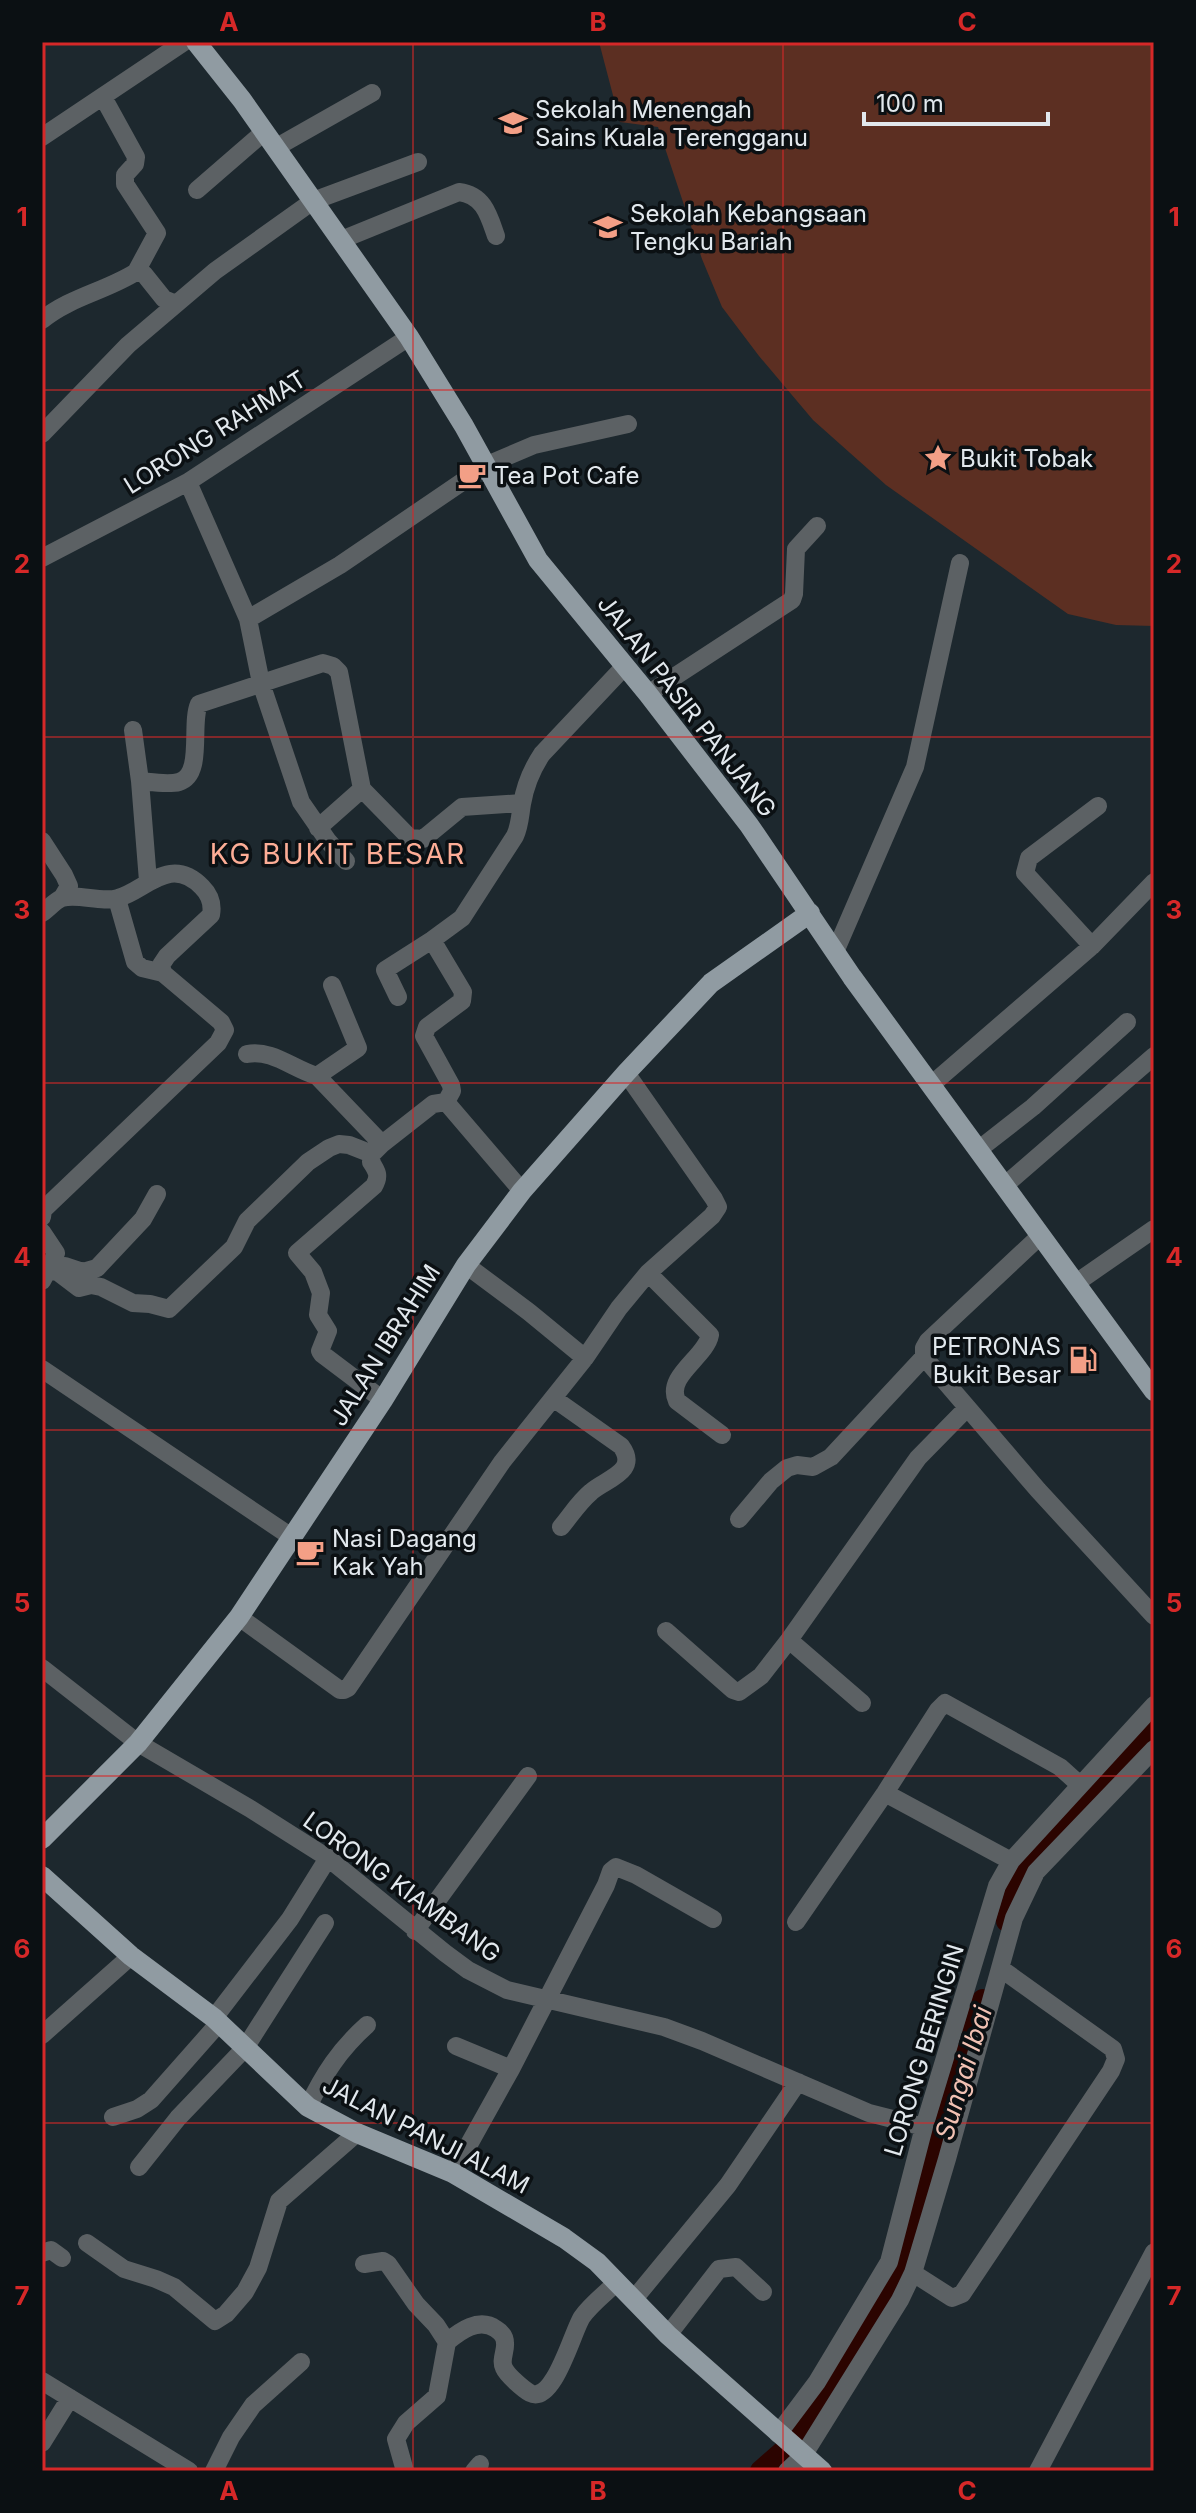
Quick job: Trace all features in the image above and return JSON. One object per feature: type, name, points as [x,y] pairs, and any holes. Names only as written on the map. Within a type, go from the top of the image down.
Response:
[{"type":"main road","name":"JALAN PASIR PANJANG","points":[[196,42],[270,140],[409,337],[487,465],[538,560],[648,694],[749,825],[835,952],[1154,1391]]},
{"type":"main road","name":"JALAN IBRAHIM","points":[[42,1839],[138,1743],[239,1617],[383,1400],[466,1265],[522,1191],[711,983],[810,913]]},
{"type":"main road","name":"JALAN PANJI ALAM","points":[[42,1876],[131,1956],[216,2021],[308,2107],[357,2133],[453,2173],[564,2238],[597,2262],[668,2335],[822,2471]]},
{"type":"street","points":[[42,137],[184,42]]},
{"type":"street","points":[[197,190],[270,140],[372,93]]},
{"type":"street","points":[[42,320],[64,304],[85,298],[136,272],[157,233],[125,184],[125,175],[135,164],[136,157],[103,97]]},
{"type":"street","points":[[42,434],[128,345],[215,271],[313,201],[418,162]]},
{"type":"street","points":[[341,240],[459,192],[469,193],[478,199],[486,209],[496,236]]},
{"type":"street","points":[[136,272],[144,274],[164,299],[176,304]]},
{"type":"street","name":"LORONG RAHMAT","points":[[42,558],[188,482],[409,337]]},
{"type":"street","points":[[248,619],[340,565],[487,465],[534,445],[628,424]]},
{"type":"street","points":[[188,482],[248,619],[261,683],[301,802],[346,861]]},
{"type":"street","points":[[648,694],[792,600],[796,549],[817,526]]},
{"type":"street","points":[[835,952],[915,767],[960,563]]},
{"type":"street","points":[[140,781],[180,782],[189,776],[193,768],[195,714],[199,704],[323,663],[339,672],[362,789],[410,838],[423,839],[462,807],[522,803]]},
{"type":"street","points":[[398,997],[385,970],[432,940],[462,918],[470,908],[515,836],[533,769],[542,754],[624,667]]},
{"type":"street","points":[[133,730],[148,881]]},
{"type":"street","points":[[318,828],[362,789]]},
{"type":"street","points":[[1092,946],[1025,873],[1029,858],[1098,806]]},
{"type":"street","points":[[42,841],[69,886],[62,898],[42,913]]},
{"type":"street","points":[[62,898],[117,899],[161,875],[180,875],[202,887],[213,906],[211,915],[167,956],[161,965],[163,973]]},
{"type":"street","points":[[931,1085],[1092,946],[1154,882]]},
{"type":"street","points":[[42,1217],[43,1210],[218,1043],[225,1030],[221,1022],[163,973],[142,968],[135,962],[117,899]]},
{"type":"street","points":[[432,940],[463,992],[462,1001],[427,1027],[424,1036],[451,1085],[452,1091],[446,1102]]},
{"type":"street","points":[[317,1076],[358,1048],[332,985]]},
{"type":"street","points":[[978,1150],[1033,1107],[1127,1022]]},
{"type":"street","points":[[247,1054],[255,1052],[275,1057],[300,1071],[317,1076],[377,1149]]},
{"type":"street","points":[[1004,1186],[1154,1056]]},
{"type":"street","points":[[239,1617],[344,1690],[502,1462],[585,1358],[619,1308],[648,1273],[712,1216],[718,1207],[626,1073]]},
{"type":"street","points":[[383,1400],[320,1351],[328,1331],[318,1315],[321,1293],[313,1272],[297,1253],[374,1186],[378,1180],[371,1162],[377,1149],[433,1104],[446,1102]]},
{"type":"street","points":[[446,1102],[522,1191]]},
{"type":"street","points":[[50,1273],[79,1288],[91,1285],[101,1287],[133,1303],[169,1309],[234,1247],[247,1221],[308,1162],[339,1144],[377,1149]]},
{"type":"street","points":[[50,1273],[65,1266],[83,1272],[97,1268],[143,1219],[157,1194]]},
{"type":"street","points":[[1076,1283],[1154,1229]]},
{"type":"street","points":[[42,1232],[56,1253],[50,1273]]},
{"type":"street","points":[[1040,1236],[928,1341],[924,1357],[1038,1490],[1154,1616]]},
{"type":"street","points":[[466,1265],[585,1358]]},
{"type":"street","points":[[648,1273],[710,1335],[706,1346],[679,1379],[674,1396],[722,1435]]},
{"type":"street","points":[[739,1519],[771,1481],[787,1468],[797,1465],[813,1467],[831,1457],[924,1357]]},
{"type":"street","points":[[42,1369],[293,1538]]},
{"type":"street","points":[[553,1398],[621,1446],[626,1453],[626,1463],[620,1473],[597,1486],[561,1527]]},
{"type":"street","points":[[666,1631],[733,1690],[739,1692],[761,1676],[918,1458],[967,1408]]},
{"type":"street","points":[[789,1640],[862,1703]]},
{"type":"street","points":[[42,1668],[138,1743]]},
{"type":"street","points":[[796,1922],[945,1703],[1060,1767],[1080,1785]]},
{"type":"street","name":"LORONG BERINGIN","points":[[778,2434],[817,2382],[889,2262],[933,2156],[924,2127],[997,1886],[1011,1861],[1154,1705]]},
{"type":"street","name":"LORONG KIAMBANG","points":[[138,1743],[328,1858],[415,1931],[468,1970],[507,1990],[664,2027],[869,2113],[924,2127]]},
{"type":"street","points":[[787,2471],[803,2456],[900,2300],[913,2273],[933,2156],[1000,1968],[1014,1918],[1036,1872],[1154,1749]]},
{"type":"street","points":[[415,1931],[528,1776]]},
{"type":"street","points":[[885,1793],[1011,1861]]},
{"type":"street","points":[[113,2117],[137,2109],[151,2100],[216,2021],[290,1919],[328,1858]]},
{"type":"street","points":[[453,2173],[547,2001],[611,1871],[616,1867],[636,1875],[713,1919]]},
{"type":"street","points":[[139,2167],[178,2118],[245,2048],[325,1923]]},
{"type":"street","points":[[42,2035],[131,1956]]},
{"type":"street","points":[[913,2273],[952,2298],[962,2294],[1116,2059],[1113,2049],[1000,1968]]},
{"type":"street","points":[[308,2107],[323,2075],[347,2042],[367,2025]]},
{"type":"street","points":[[456,2046],[511,2069]]},
{"type":"street","points":[[634,2299],[728,2185],[798,2082]]},
{"type":"street","points":[[87,2243],[124,2269],[174,2287],[215,2321],[226,2314],[245,2292],[258,2268],[282,2197],[357,2133]]},
{"type":"street","points":[[42,2253],[51,2250],[62,2258]]},
{"type":"street","points":[[1038,2471],[1147,2283],[1154,2252]]},
{"type":"street","points":[[364,2264],[383,2261],[388,2264],[447,2342]]},
{"type":"street","points":[[668,2335],[719,2269],[736,2267],[763,2292]]},
{"type":"street","points":[[405,2471],[396,2439],[406,2423],[437,2396],[447,2342],[460,2330],[476,2324],[489,2324],[500,2331],[506,2341],[502,2363],[504,2370],[530,2393],[537,2395],[561,2368],[583,2316],[617,2282]]},
{"type":"street","points":[[214,2471],[231,2437],[253,2405],[301,2362]]},
{"type":"street","points":[[42,2381],[189,2471]]},
{"type":"street","points":[[42,2443],[70,2398]]},
{"type":"shaded area","points":[[599,42],[1154,42],[1154,626],[1116,625],[1068,614],[886,485],[813,420],[722,307],[702,259],[658,127],[620,122]]},
{"type":"waterway","name":"Sungai Ibai","points":[[1007,1921],[1017,1888],[1033,1859],[1154,1728]]},
{"type":"waterway","name":"Sungai Ibai","points":[[796,2437],[875,2319],[900,2274],[983,2000]]},
{"type":"waterway","name":"Sungai Ibai","points":[[761,2471],[785,2450]]},
{"type":"place","name":"Sekolah Menengah Sains Kuala Terengganu","points":[[513,123]]},
{"type":"place","name":"Sekolah Kebangsaan Tengku Bariah","points":[[608,227]]},
{"type":"place","name":"Bukit Tobak","points":[[938,458]]},
{"type":"place","name":"Tea Pot Cafe","points":[[472,475]]},
{"type":"place","name":"PETRONAS Bukit Besar","points":[[1083,1360]]},
{"type":"place","name":"Nasi Dagang Kak Yah","points":[[310,1552]]},
{"type":"district","name":"KG BUKIT BESAR","points":[[338,854]]}]
